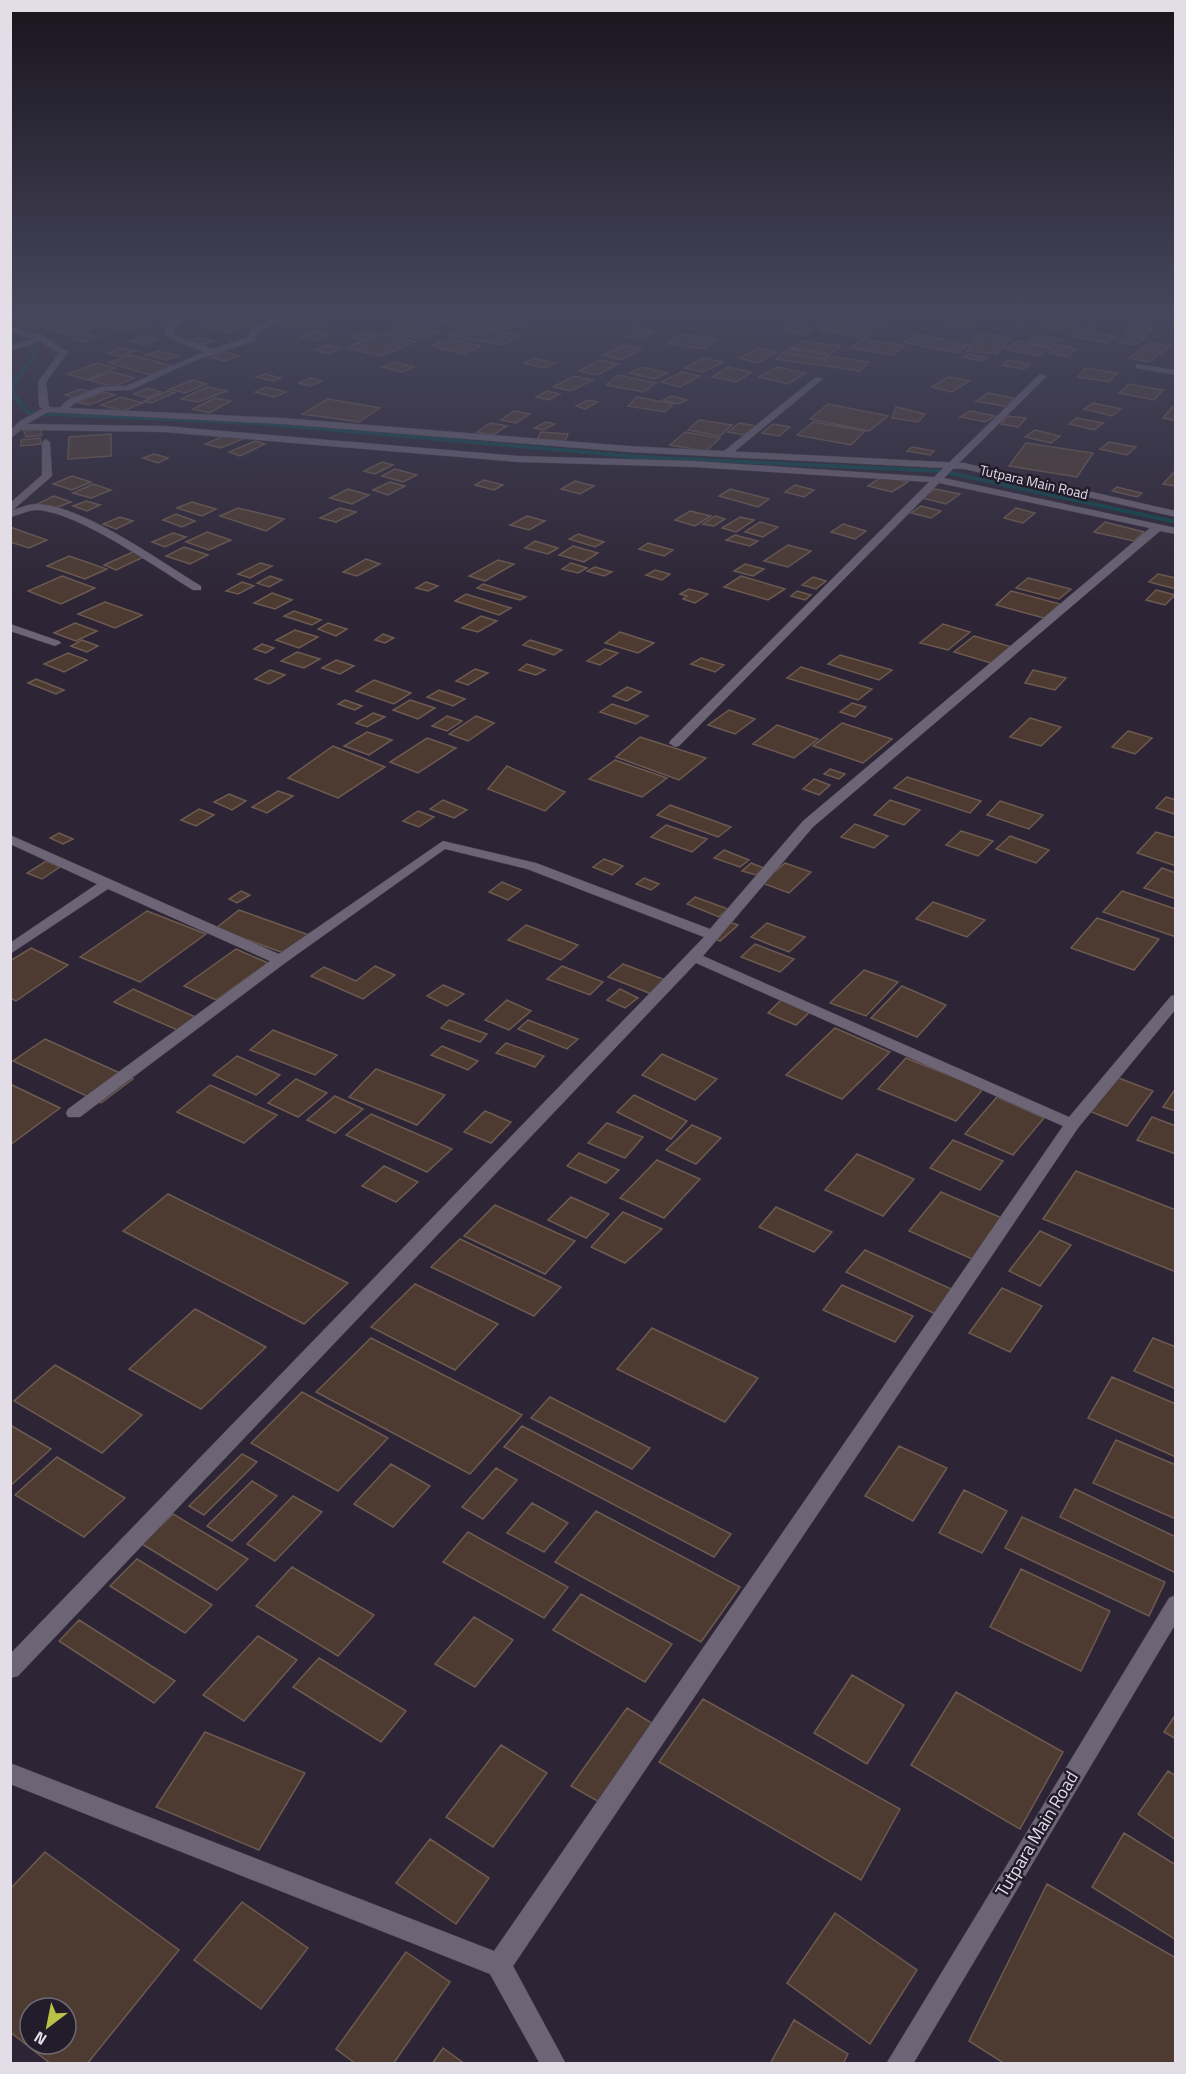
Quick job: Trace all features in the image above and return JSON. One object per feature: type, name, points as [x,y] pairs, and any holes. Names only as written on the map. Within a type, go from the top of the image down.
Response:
[{"type":"street","points":[[10,436],[21,425],[46,410]]},
{"type":"street","name":"Tutpara Main Road","points":[[77,410],[283,421],[946,473],[1176,514]]},
{"type":"street","points":[[726,454],[781,410]]},
{"type":"street","points":[[675,743],[1009,410]]},
{"type":"street","points":[[21,425],[164,429],[518,459],[946,473],[1176,531]]},
{"type":"street","points":[[10,508],[47,476],[46,442]]},
{"type":"street","points":[[10,514],[36,507],[56,511],[112,537],[197,588]]},
{"type":"street","points":[[10,1669],[694,957],[808,824],[1157,528]]},
{"type":"street","points":[[10,627],[55,643]]},
{"type":"street","points":[[10,838],[107,884],[280,960]]},
{"type":"street","points":[[74,1113],[280,960],[443,845],[531,866],[712,935]]},
{"type":"street","points":[[10,950],[107,884]]},
{"type":"street","points":[[694,957],[1072,1124]]},
{"type":"street","points":[[499,1965],[1072,1124],[1176,999]]},
{"type":"street","name":"Tutpara Main Road","points":[[898,2064],[1176,1604]]},
{"type":"street","points":[[10,1773],[499,1965],[554,2064]]},
{"type":"building","points":[[196,410],[215,410],[209,413]]},
{"type":"building","points":[[309,410],[377,410],[359,422],[302,414]]},
{"type":"building","points":[[821,410],[857,410],[888,416],[869,431],[810,419]]},
{"type":"building","points":[[895,410],[925,414],[918,422],[892,418]]},
{"type":"building","points":[[1087,410],[1120,410],[1112,416]]},
{"type":"building","points":[[1170,410],[1176,410],[1176,421],[1163,418]]},
{"type":"building","points":[[514,411],[530,414],[516,423],[501,420]]},
{"type":"building","points":[[970,411],[995,416],[985,422],[960,417]]},
{"type":"building","points":[[1007,416],[1026,418],[1018,427],[1001,424]]},
{"type":"building","points":[[1077,418],[1103,423],[1094,430],[1069,424]]},
{"type":"building","points":[[699,420],[732,425],[720,436],[688,430]]},
{"type":"building","points":[[546,422],[555,424],[543,430],[534,428]]},
{"type":"building","points":[[813,422],[865,431],[851,445],[797,435]]},
{"type":"building","points":[[490,423],[507,426],[493,435],[477,432]]},
{"type":"building","points":[[739,423],[756,426],[744,435],[728,432]]},
{"type":"building","points":[[773,424],[790,427],[779,436],[762,433]]},
{"type":"building","points":[[40,429],[42,435],[26,437],[24,431]]},
{"type":"building","points":[[1035,430],[1060,436],[1051,443],[1025,437]]},
{"type":"building","points":[[541,432],[568,434],[565,441],[537,439]]},
{"type":"building","points":[[685,432],[720,438],[706,451],[670,445]]},
{"type":"building","points":[[111,434],[111,456],[68,459],[69,437]]},
{"type":"building","points":[[229,434],[245,438],[221,448],[205,444]]},
{"type":"building","points":[[40,438],[41,444],[21,446],[21,440]]},
{"type":"building","points":[[255,441],[265,444],[240,456],[229,452]]},
{"type":"building","points":[[1109,442],[1136,447],[1127,455],[1100,449]]},
{"type":"building","points":[[1026,443],[1093,453],[1077,477],[1009,466]]},
{"type":"building","points":[[912,447],[934,451],[930,455],[907,451]]},
{"type":"building","points":[[154,454],[168,458],[158,463],[143,458]]},
{"type":"building","points":[[382,462],[393,465],[375,474],[364,471]]},
{"type":"building","points":[[395,469],[417,475],[403,482],[382,476]]},
{"type":"building","points":[[1175,471],[1176,486],[1163,484]]},
{"type":"building","points":[[72,476],[91,482],[72,490],[53,484]]},
{"type":"building","points":[[883,476],[908,482],[892,492],[868,486]]},
{"type":"building","points":[[484,480],[503,485],[494,490],[475,485]]},
{"type":"building","points":[[575,481],[594,486],[580,494],[561,489]]},
{"type":"building","points":[[390,482],[405,486],[388,495],[373,490]]},
{"type":"building","points":[[93,484],[111,490],[91,498],[73,493]]},
{"type":"building","points":[[795,485],[814,490],[804,497],[785,492]]},
{"type":"building","points":[[1117,487],[1142,493],[1137,497],[1112,491]]},
{"type":"building","points":[[348,489],[369,495],[352,504],[330,498]]},
{"type":"building","points":[[730,489],[769,499],[758,507],[719,496]]},
{"type":"building","points":[[935,489],[960,494],[946,504],[922,498]]},
{"type":"building","points":[[54,496],[71,502],[53,509],[37,504]]},
{"type":"building","points":[[86,501],[100,505],[87,511],[73,506]]},
{"type":"building","points":[[192,502],[216,509],[202,516],[177,508]]},
{"type":"building","points":[[921,506],[941,511],[931,518],[911,513]]},
{"type":"building","points":[[238,508],[284,519],[266,531],[220,516]]},
{"type":"building","points":[[340,508],[356,512],[336,522],[320,518]]},
{"type":"building","points":[[1016,508],[1035,513],[1023,523],[1004,518]]},
{"type":"building","points":[[690,511],[711,516],[695,526],[675,520]]},
{"type":"building","points":[[176,514],[195,521],[182,527],[163,520]]},
{"type":"building","points":[[527,516],[545,521],[529,530],[510,525]]},
{"type":"building","points":[[715,516],[725,519],[714,526],[703,524]]},
{"type":"building","points":[[120,517],[133,521],[116,529],[103,524]]},
{"type":"building","points":[[740,517],[754,520],[736,532],[722,528]]},
{"type":"building","points":[[760,522],[778,527],[763,537],[745,532]]},
{"type":"building","points":[[1105,522],[1144,532],[1134,541],[1094,532]]},
{"type":"building","points":[[843,524],[866,531],[855,539],[831,532]]},
{"type":"building","points":[[10,527],[47,540],[29,548],[10,542]]},
{"type":"building","points":[[207,532],[231,540],[209,550],[186,542]]},
{"type":"building","points":[[173,533],[186,537],[165,547],[152,542]]},
{"type":"building","points":[[578,534],[604,542],[595,547],[569,539]]},
{"type":"building","points":[[735,535],[758,541],[750,546],[726,540]]},
{"type":"building","points":[[535,541],[558,548],[548,554],[525,548]]},
{"type":"building","points":[[648,543],[673,550],[664,556],[639,549]]},
{"type":"building","points":[[788,545],[811,551],[788,567],[764,561]]},
{"type":"building","points":[[573,546],[598,553],[584,562],[559,555]]},
{"type":"building","points":[[184,547],[208,555],[190,564],[166,556]]},
{"type":"building","points":[[135,551],[148,555],[116,570],[104,565]]},
{"type":"building","points":[[69,556],[107,569],[85,579],[47,566]]},
{"type":"building","points":[[366,559],[380,564],[357,576],[343,572]]},
{"type":"building","points":[[498,560],[514,564],[485,581],[469,576]]},
{"type":"building","points":[[260,563],[272,566],[250,578],[238,574]]},
{"type":"building","points":[[571,563],[587,568],[578,573],[562,569]]},
{"type":"building","points":[[745,564],[764,569],[753,576],[734,571]]},
{"type":"building","points":[[595,567],[612,572],[604,576],[587,571]]},
{"type":"building","points":[[655,570],[670,574],[662,580],[646,575]]},
{"type":"building","points":[[1158,574],[1176,578],[1176,589],[1149,582]]},
{"type":"building","points":[[62,576],[95,588],[61,604],[28,591]]},
{"type":"building","points":[[270,576],[282,580],[269,587],[257,583]]},
{"type":"building","points":[[741,576],[785,589],[768,600],[724,587]]},
{"type":"building","points":[[813,577],[826,581],[816,589],[802,585]]},
{"type":"building","points":[[1028,578],[1071,589],[1059,599],[1016,588]]},
{"type":"building","points":[[242,582],[254,586],[238,594],[226,591]]},
{"type":"building","points":[[426,582],[438,586],[428,591],[416,588]]},
{"type":"building","points":[[483,584],[526,597],[520,600],[477,588]]},
{"type":"building","points":[[689,589],[708,594],[695,603],[683,599],[687,596],[680,594]]},
{"type":"building","points":[[1156,590],[1175,595],[1165,605],[1146,600]]},
{"type":"building","points":[[797,591],[811,595],[805,600],[791,596]]},
{"type":"building","points":[[1011,591],[1060,604],[1044,618],[996,605]]},
{"type":"building","points":[[272,593],[292,600],[275,609],[254,603]]},
{"type":"building","points":[[466,594],[511,608],[499,615],[455,601]]},
{"type":"building","points":[[105,602],[142,615],[115,628],[78,614]]},
{"type":"building","points":[[294,611],[321,620],[312,625],[284,616]]},
{"type":"building","points":[[481,616],[497,621],[478,632],[462,628]]},
{"type":"building","points":[[75,623],[97,631],[76,641],[54,633]]},
{"type":"building","points":[[328,623],[347,629],[336,636],[318,629]]},
{"type":"building","points":[[943,624],[970,632],[948,650],[920,643]]},
{"type":"building","points":[[295,630],[318,637],[299,648],[276,640]]},
{"type":"building","points":[[620,632],[654,643],[638,653],[605,643]]},
{"type":"building","points":[[383,634],[394,638],[385,643],[375,640]]},
{"type":"building","points":[[974,636],[1012,647],[994,664],[954,652]]},
{"type":"building","points":[[82,640],[98,646],[87,652],[71,646]]},
{"type":"building","points":[[530,640],[562,650],[554,655],[523,645]]},
{"type":"building","points":[[262,644],[274,648],[266,653],[254,649]]},
{"type":"building","points":[[605,649],[618,653],[600,665],[587,661]]},
{"type":"building","points":[[297,652],[320,659],[304,668],[281,661]]},
{"type":"building","points":[[68,653],[87,660],[64,672],[44,664]]},
{"type":"building","points":[[840,655],[892,670],[879,680],[828,664]]},
{"type":"building","points":[[701,658],[724,665],[715,672],[691,664]]},
{"type":"building","points":[[336,660],[354,666],[340,674],[322,668]]},
{"type":"building","points":[[527,664],[545,670],[536,675],[519,670]]},
{"type":"building","points":[[801,667],[872,689],[858,700],[787,678]]},
{"type":"building","points":[[475,669],[488,673],[468,685],[456,681]]},
{"type":"building","points":[[270,670],[285,675],[269,684],[255,679]]},
{"type":"building","points":[[1033,670],[1066,678],[1055,690],[1025,683]]},
{"type":"building","points":[[36,679],[64,690],[56,694],[28,683]]},
{"type":"building","points":[[374,680],[411,693],[394,704],[356,691]]},
{"type":"building","points":[[627,687],[641,692],[627,701],[613,696]]},
{"type":"building","points":[[439,690],[465,699],[453,706],[427,697]]},
{"type":"building","points":[[345,700],[362,706],[355,710],[338,704]]},
{"type":"building","points":[[410,700],[435,708],[418,719],[393,710]]},
{"type":"building","points":[[852,703],[866,707],[855,717],[840,712]]},
{"type":"building","points":[[612,704],[648,716],[636,724],[600,712]]},
{"type":"building","points":[[729,710],[755,719],[735,734],[708,725]]},
{"type":"building","points":[[373,713],[385,717],[367,727],[356,723]]},
{"type":"building","points":[[447,716],[462,721],[447,731],[432,726]]},
{"type":"building","points":[[476,716],[494,723],[468,741],[449,734]]},
{"type":"building","points":[[1030,718],[1061,727],[1041,746],[1010,737]]},
{"type":"building","points":[[842,723],[892,739],[863,763],[813,746]]},
{"type":"building","points":[[777,725],[818,739],[794,758],[753,744]]},
{"type":"building","points":[[1128,731],[1152,738],[1135,754],[1112,747]]},
{"type":"building","points":[[367,732],[392,740],[369,755],[344,746]]},
{"type":"building","points":[[640,737],[706,758],[679,780],[616,757]]},
{"type":"building","points":[[427,738],[456,748],[418,773],[390,762]]},
{"type":"building","points":[[333,746],[385,767],[338,798],[288,778]]},
{"type":"building","points":[[615,760],[667,778],[642,797],[589,779]]},
{"type":"building","points":[[507,766],[565,792],[545,811],[488,789]]},
{"type":"building","points":[[830,769],[845,774],[839,779],[824,774]]},
{"type":"building","points":[[907,777],[981,801],[970,813],[894,788]]},
{"type":"building","points":[[814,779],[830,785],[819,795],[803,789]]},
{"type":"building","points":[[278,791],[293,796],[267,813],[252,807]]},
{"type":"building","points":[[229,794],[246,801],[232,810],[214,802]]},
{"type":"building","points":[[1166,797],[1176,800],[1174,814],[1156,808]]},
{"type":"building","points":[[443,800],[467,810],[454,818],[430,809]]},
{"type":"building","points":[[890,800],[920,810],[904,825],[874,815]]},
{"type":"building","points":[[1000,801],[1043,815],[1029,829],[987,815]]},
{"type":"building","points":[[670,805],[731,827],[718,837],[657,815]]},
{"type":"building","points":[[199,809],[214,815],[196,826],[181,820]]},
{"type":"building","points":[[418,811],[434,817],[419,827],[403,821]]},
{"type":"building","points":[[855,824],[888,836],[874,848],[841,837]]},
{"type":"building","points":[[666,825],[707,839],[692,852],[651,837]]},
{"type":"building","points":[[961,831],[993,841],[978,856],[946,845]]},
{"type":"building","points":[[1156,832],[1176,838],[1176,866],[1137,853]]},
{"type":"building","points":[[59,833],[73,839],[63,844],[50,838]]},
{"type":"building","points":[[1010,836],[1049,850],[1036,863],[996,849]]},
{"type":"building","points":[[724,850],[749,860],[740,867],[714,858]]},
{"type":"building","points":[[604,859],[623,866],[612,875],[593,867]]},
{"type":"building","points":[[46,861],[60,867],[42,879],[27,873]]},
{"type":"building","points":[[751,863],[764,868],[756,875],[742,871]]},
{"type":"building","points":[[785,863],[811,872],[789,893],[762,883]]},
{"type":"building","points":[[1162,868],[1176,873],[1176,899],[1144,888]]},
{"type":"building","points":[[644,878],[659,884],[651,890],[636,884]]},
{"type":"building","points":[[502,882],[521,890],[508,900],[489,892]]},
{"type":"building","points":[[241,891],[250,895],[237,903],[229,899]]},
{"type":"building","points":[[1122,891],[1176,909],[1176,937],[1103,912]]},
{"type":"building","points":[[695,897],[728,909],[719,917],[687,904]]},
{"type":"building","points":[[933,902],[985,920],[967,937],[916,919]]},
{"type":"building","points":[[239,910],[309,935],[286,954],[216,928]]},
{"type":"building","points":[[147,911],[206,934],[140,982],[80,957]]},
{"type":"building","points":[[1097,918],[1159,939],[1134,970],[1071,948]]},
{"type":"building","points":[[727,921],[738,925],[720,941],[709,936]]},
{"type":"building","points":[[767,923],[805,937],[789,952],[751,937]]},
{"type":"building","points":[[526,925],[578,945],[561,960],[508,940]]},
{"type":"building","points":[[755,944],[794,959],[780,972],[741,957]]},
{"type":"building","points":[[31,948],[68,965],[16,1001],[10,998],[10,961]]},
{"type":"building","points":[[236,949],[268,963],[216,1000],[184,986]]},
{"type":"building","points":[[623,964],[671,982],[657,996],[608,977]]},
{"type":"building","points":[[375,966],[395,975],[363,999],[311,976],[324,967],[356,981]]},
{"type":"building","points":[[562,966],[603,982],[590,995],[547,979]]},
{"type":"building","points":[[864,970],[898,982],[866,1016],[830,1003]]},
{"type":"building","points":[[443,985],[464,994],[447,1006],[427,996]]},
{"type":"building","points":[[902,986],[946,1005],[917,1037],[871,1018]]},
{"type":"building","points":[[133,989],[202,1020],[184,1033],[114,1002]]},
{"type":"building","points":[[620,989],[638,998],[625,1008],[607,1000]]},
{"type":"building","points":[[783,998],[812,1010],[796,1025],[768,1013]]},
{"type":"building","points":[[507,1000],[531,1011],[509,1030],[485,1020]]},
{"type":"building","points":[[449,1020],[487,1034],[480,1042],[441,1028]]},
{"type":"building","points":[[528,1020],[578,1039],[567,1049],[518,1029]]},
{"type":"building","points":[[835,1028],[890,1052],[842,1099],[786,1075]]},
{"type":"building","points":[[273,1030],[337,1055],[315,1075],[250,1050]]},
{"type":"building","points":[[45,1039],[133,1079],[101,1103],[13,1061]]},
{"type":"building","points":[[506,1043],[544,1056],[535,1067],[496,1053]]},
{"type":"building","points":[[442,1046],[478,1061],[468,1070],[431,1055]]},
{"type":"building","points":[[662,1054],[717,1079],[695,1100],[642,1075]]},
{"type":"building","points":[[237,1056],[280,1075],[256,1095],[213,1075]]},
{"type":"building","points":[[906,1058],[983,1089],[956,1121],[878,1089]]},
{"type":"building","points":[[376,1069],[445,1095],[417,1125],[349,1097]]},
{"type":"building","points":[[1116,1077],[1153,1091],[1127,1126],[1089,1111]]},
{"type":"building","points":[[296,1079],[327,1093],[298,1117],[268,1103]]},
{"type":"building","points":[[10,1084],[60,1108],[10,1145]]},
{"type":"building","points":[[210,1085],[277,1115],[244,1143],[177,1112]]},
{"type":"building","points":[[1176,1088],[1176,1111],[1163,1107]]},
{"type":"building","points":[[634,1095],[687,1121],[671,1139],[617,1112]]},
{"type":"building","points":[[335,1096],[363,1109],[335,1133],[307,1120]]},
{"type":"building","points":[[997,1097],[1044,1118],[1013,1155],[965,1134]]},
{"type":"building","points":[[485,1111],[511,1122],[491,1143],[464,1132]]},
{"type":"building","points":[[371,1114],[452,1149],[427,1172],[346,1135]]},
{"type":"building","points":[[1152,1117],[1176,1126],[1176,1154],[1137,1140]]},
{"type":"building","points":[[607,1123],[643,1137],[625,1158],[588,1143]]},
{"type":"building","points":[[692,1125],[721,1138],[696,1164],[666,1150]]},
{"type":"building","points":[[953,1140],[1003,1161],[980,1190],[930,1168]]},
{"type":"building","points":[[579,1153],[619,1170],[606,1183],[567,1166]]},
{"type":"building","points":[[857,1154],[914,1179],[883,1216],[825,1190]]},
{"type":"building","points":[[657,1160],[700,1179],[664,1218],[620,1198]]},
{"type":"building","points":[[384,1166],[418,1182],[396,1202],[362,1186]]},
{"type":"building","points":[[1076,1171],[1176,1210],[1176,1272],[1043,1219]]},
{"type":"building","points":[[941,1192],[1009,1221],[979,1262],[909,1231]]},
{"type":"building","points":[[168,1194],[348,1283],[304,1324],[123,1231]]},
{"type":"building","points":[[571,1197],[609,1214],[586,1238],[548,1220]]},
{"type":"building","points":[[495,1205],[575,1241],[545,1274],[464,1236]]},
{"type":"building","points":[[776,1207],[832,1232],[814,1252],[759,1227]]},
{"type":"building","points":[[623,1212],[662,1229],[625,1263],[591,1247]]},
{"type":"building","points":[[1040,1231],[1071,1245],[1040,1286],[1009,1271]]},
{"type":"building","points":[[460,1239],[561,1287],[534,1316],[431,1267]]},
{"type":"building","points":[[865,1250],[958,1292],[940,1316],[846,1272]]},
{"type":"building","points":[[415,1284],[498,1324],[455,1370],[371,1327]]},
{"type":"building","points":[[842,1285],[913,1316],[895,1342],[823,1310]]},
{"type":"building","points":[[1002,1288],[1042,1306],[1010,1352],[969,1333]]},
{"type":"building","points":[[195,1309],[266,1347],[201,1409],[129,1369]]},
{"type":"building","points":[[652,1328],[758,1378],[725,1422],[617,1369]]},
{"type":"building","points":[[371,1338],[522,1415],[470,1474],[316,1392]]},
{"type":"building","points":[[1153,1338],[1176,1347],[1176,1389],[1134,1371]]},
{"type":"building","points":[[55,1365],[142,1415],[102,1453],[14,1401]]},
{"type":"building","points":[[1112,1377],[1176,1404],[1176,1457],[1088,1418]]},
{"type":"building","points":[[302,1392],[388,1438],[338,1491],[251,1443]]},
{"type":"building","points":[[550,1397],[650,1448],[632,1469],[531,1418]]},
{"type":"building","points":[[10,1425],[51,1449],[10,1486]]},
{"type":"building","points":[[522,1426],[731,1534],[714,1557],[504,1447]]},
{"type":"building","points":[[1116,1440],[1176,1465],[1176,1519],[1093,1483]]},
{"type":"building","points":[[899,1446],[947,1468],[913,1521],[865,1496]]},
{"type":"building","points":[[242,1454],[257,1462],[204,1515],[189,1506]]},
{"type":"building","points":[[57,1457],[125,1498],[84,1537],[15,1495]]},
{"type":"building","points":[[391,1464],[430,1486],[393,1527],[354,1504]]},
{"type":"building","points":[[496,1468],[517,1480],[483,1519],[462,1507]]},
{"type":"building","points":[[252,1481],[277,1496],[232,1541],[207,1526]]},
{"type":"building","points":[[1075,1489],[1176,1537],[1176,1573],[1060,1517]]},
{"type":"building","points":[[964,1490],[1007,1511],[982,1553],[939,1533]]},
{"type":"building","points":[[293,1496],[322,1512],[275,1561],[247,1544]]},
{"type":"building","points":[[532,1503],[568,1523],[544,1552],[507,1533]]},
{"type":"building","points":[[596,1511],[740,1587],[701,1642],[555,1562]]},
{"type":"building","points":[[173,1514],[248,1559],[217,1590],[142,1544]]},
{"type":"building","points":[[1022,1517],[1165,1582],[1149,1616],[1005,1548]]},
{"type":"building","points":[[468,1532],[568,1587],[544,1618],[443,1562]]},
{"type":"building","points":[[137,1559],[212,1605],[185,1633],[110,1586]]},
{"type":"building","points":[[292,1567],[374,1615],[338,1656],[256,1606]]},
{"type":"building","points":[[1021,1569],[1110,1611],[1081,1671],[990,1627]]},
{"type":"building","points":[[581,1594],[672,1644],[645,1682],[553,1630]]},
{"type":"building","points":[[474,1617],[513,1640],[475,1687],[435,1664]]},
{"type":"building","points":[[79,1620],[175,1681],[154,1703],[59,1641]]},
{"type":"building","points":[[258,1636],[297,1660],[244,1721],[203,1695]]},
{"type":"building","points":[[319,1658],[406,1711],[381,1742],[293,1687]]},
{"type":"building","points":[[852,1675],[904,1705],[867,1764],[814,1733]]},
{"type":"building","points":[[956,1692],[1063,1752],[1020,1829],[911,1765]]},
{"type":"building","points":[[703,1699],[900,1809],[861,1880],[659,1762]]},
{"type":"building","points":[[627,1708],[655,1725],[601,1803],[571,1786]]},
{"type":"building","points":[[1176,1714],[1176,1739],[1164,1732]]},
{"type":"building","points":[[205,1732],[305,1773],[259,1850],[156,1807]]},
{"type":"building","points":[[501,1745],[547,1773],[493,1847],[446,1817]]},
{"type":"building","points":[[1168,1771],[1176,1776],[1176,1840],[1138,1814]]},
{"type":"building","points":[[1124,1833],[1176,1865],[1176,1940],[1092,1887]]},
{"type":"building","points":[[430,1839],[489,1878],[456,1924],[396,1883]]},
{"type":"building","points":[[45,1852],[179,1950],[87,2064],[51,2064],[41,2056],[78,2056],[78,1996],[18,1996],[18,2038],[10,2032],[10,1889]]},
{"type":"building","points":[[1047,1884],[1176,1958],[1176,2064],[1005,2064],[969,2041]]},
{"type":"building","points":[[242,1902],[308,1948],[261,2009],[194,1960]]},
{"type":"building","points":[[835,1913],[917,1970],[870,2044],[787,1983]]},
{"type":"building","points":[[406,1952],[450,1982],[393,2064],[356,2064],[336,2049]]},
{"type":"building","points":[[794,2020],[848,2054],[843,2064],[770,2064]]},
{"type":"building","points":[[443,2048],[465,2064],[432,2064]]},
{"type":"waterway","points":[[25,410],[27,413],[257,423],[640,457],[940,471],[1176,522]]}]
